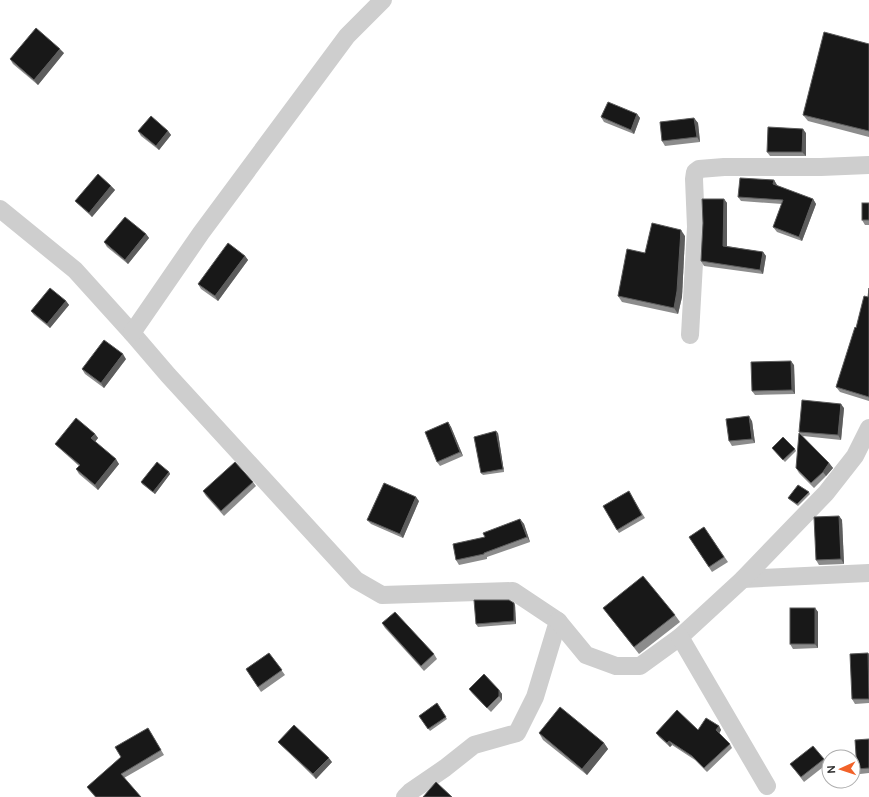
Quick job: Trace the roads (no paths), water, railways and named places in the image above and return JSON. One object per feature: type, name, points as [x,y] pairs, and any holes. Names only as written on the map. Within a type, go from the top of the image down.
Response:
[{"type":"street","points":[[132,333],[206,226],[347,36],[383,0]]},
{"type":"street","points":[[690,335],[696,227],[695,172],[699,169],[724,167],[822,168],[869,165]]},
{"type":"street","points":[[0,209],[75,270],[356,580],[382,596],[513,591],[558,621],[586,655],[616,666],[640,666],[680,637],[743,579],[826,493],[855,456],[869,428]]},
{"type":"street","points":[[743,579],[869,573]]},
{"type":"street","points":[[405,797],[474,745],[517,733],[535,697],[558,621]]},
{"type":"street","points":[[680,637],[767,786]]}]
